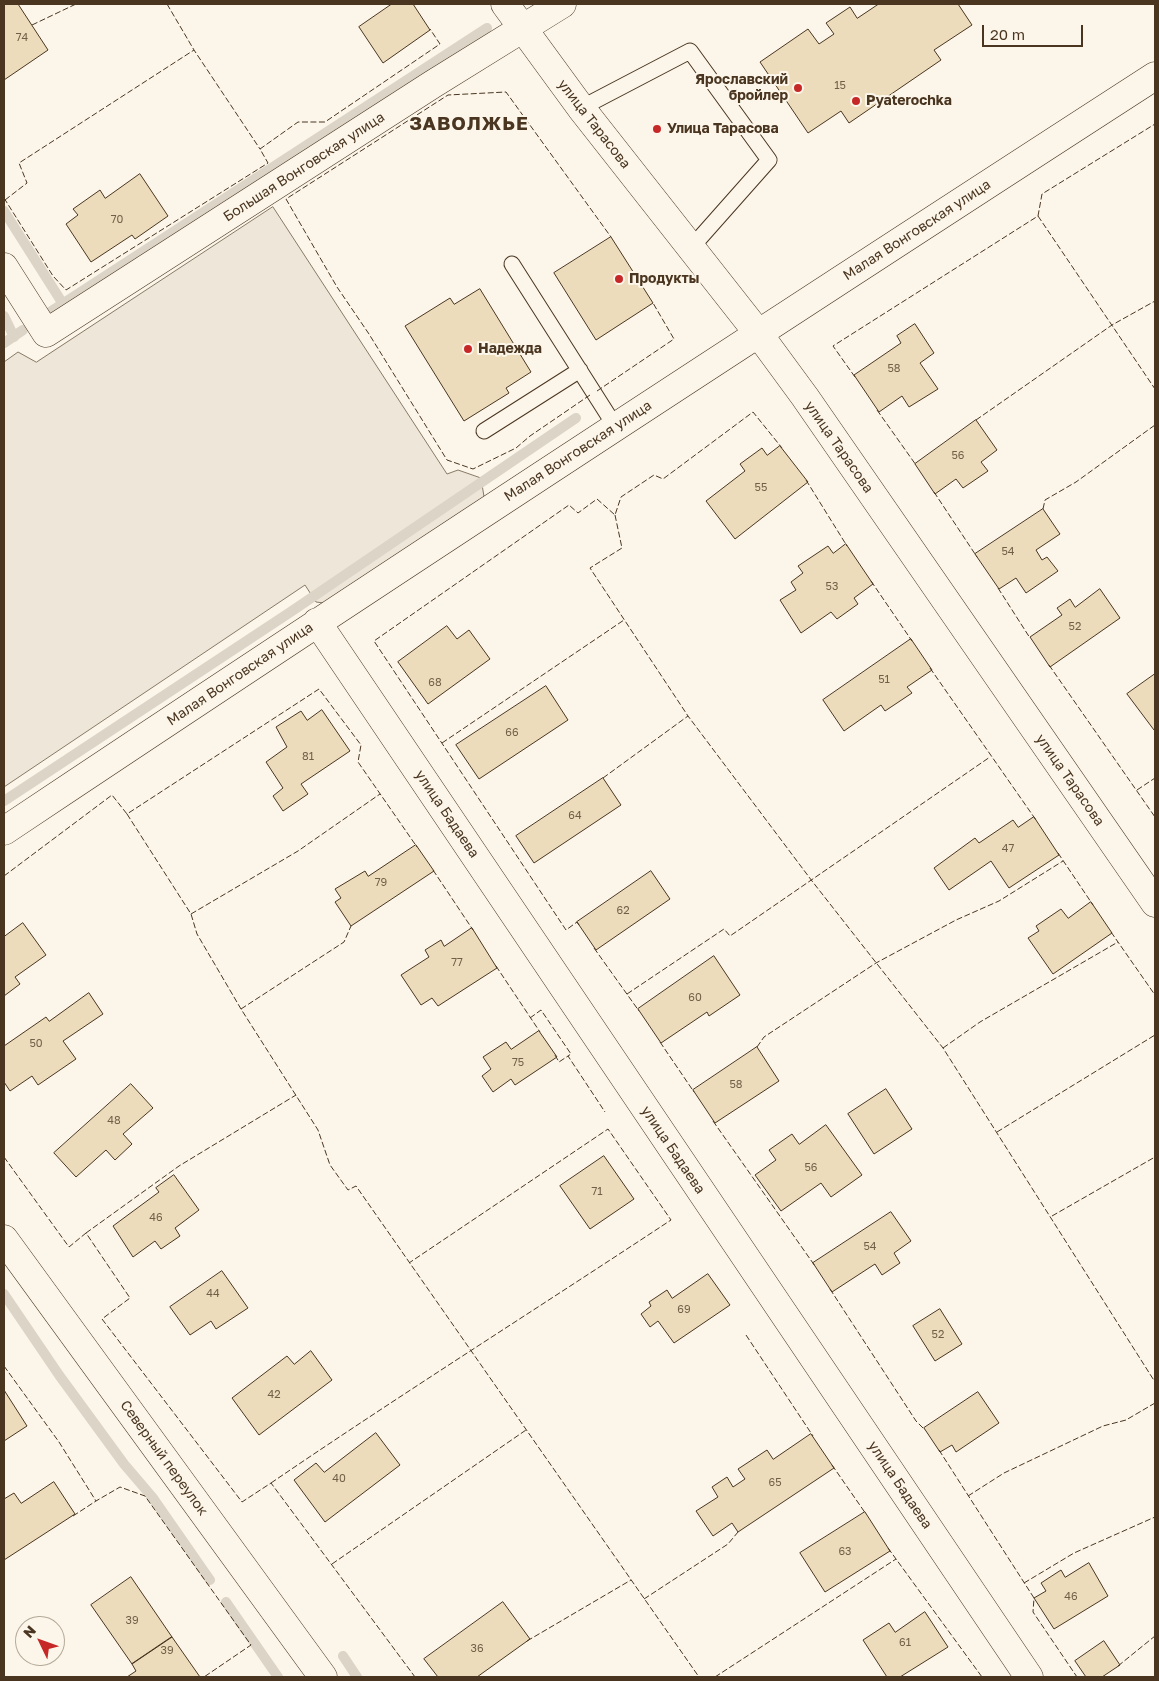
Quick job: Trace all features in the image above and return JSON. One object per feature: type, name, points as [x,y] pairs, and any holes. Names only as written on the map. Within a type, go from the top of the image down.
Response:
[{"type":"street","name":"улица Тарасова","points":[[505,4],[522,30],[581,108],[758,333],[805,397],[1155,903]]},
{"type":"street","name":"Большая Вонговская улица","points":[[4,266],[46,333],[432,84],[562,4]]},
{"type":"street","name":"Малая Вонговская улица","points":[[4,831],[615,426],[1155,76]]},
{"type":"street","name":"улица Бадаева","points":[[317,622],[1029,1677]]},
{"type":"street","name":"Северный переулок","points":[[4,1239],[323,1677]]},
{"type":"lane","points":[[581,108],[690,51],[769,160],[691,248]]},
{"type":"lane","points":[[512,264],[615,426]]},
{"type":"lane","points":[[484,431],[580,370]]},
{"type":"shaded area","points":[[273,207],[447,474],[458,470],[481,478],[485,503],[332,604],[316,602],[305,585],[4,787],[4,362],[18,352],[36,362]]},
{"type":"building","points":[[4,4],[18,4],[48,50],[4,80]]},
{"type":"building","points":[[392,4],[413,4],[430,30],[383,63],[359,27]]},
{"type":"building","points":[[879,4],[958,4],[972,25],[934,50],[941,60],[849,123],[841,111],[808,133],[760,62],[808,29],[819,44],[834,34],[826,23],[850,7],[857,18]]},
{"type":"building","points":[[140,174],[168,216],[135,239],[132,235],[91,262],[66,224],[78,215],[73,209],[100,190],[105,198]]},
{"type":"building","points":[[611,237],[653,303],[596,340],[554,273]]},
{"type":"building","name":"Надежда","points":[[480,289],[531,372],[506,388],[509,393],[464,421],[405,326],[450,298],[454,304]]},
{"type":"building","points":[[915,324],[934,353],[920,363],[938,389],[909,407],[902,396],[879,412],[854,375],[901,343],[897,336]]},
{"type":"building","points":[[976,420],[997,450],[981,462],[988,471],[963,488],[956,479],[935,494],[915,464]]},
{"type":"building","points":[[780,446],[808,482],[735,539],[706,501],[745,471],[740,464],[762,448],[767,455]]},
{"type":"building","points":[[1043,509],[1060,534],[1036,550],[1042,560],[1047,557],[1058,571],[1026,593],[1016,578],[999,589],[975,554]]},
{"type":"building","points":[[846,544],[873,584],[854,598],[858,604],[837,619],[831,612],[801,633],[780,600],[796,590],[791,582],[803,573],[798,566],[828,546],[833,553]]},
{"type":"building","points":[[1100,589],[1120,618],[1050,667],[1030,637],[1062,615],[1057,608],[1070,599],[1075,607]]},
{"type":"building","points":[[447,626],[457,639],[469,630],[490,659],[428,704],[398,662]]},
{"type":"building","points":[[911,639],[932,670],[907,687],[912,693],[885,711],[881,705],[844,731],[823,700]]},
{"type":"building","points":[[1155,674],[1155,729],[1154,730],[1127,694]]},
{"type":"building","points":[[546,686],[568,720],[479,779],[456,745]]},
{"type":"building","points":[[322,710],[350,751],[301,784],[308,794],[283,811],[273,796],[283,788],[266,762],[287,747],[276,727],[301,711],[307,720]]},
{"type":"building","points":[[603,778],[621,805],[534,863],[516,836]]},
{"type":"building","points":[[1034,817],[1059,855],[1009,888],[991,861],[949,890],[934,868],[975,838],[979,843],[1013,820],[1018,827]]},
{"type":"building","points":[[416,845],[434,871],[351,926],[335,902],[341,898],[335,889],[365,871],[368,876]]},
{"type":"building","points":[[651,871],[670,899],[596,950],[577,922]]},
{"type":"building","points":[[1091,902],[1112,933],[1053,974],[1028,938],[1039,931],[1036,926],[1061,909],[1068,918]]},
{"type":"building","points":[[23,923],[46,955],[15,977],[20,984],[4,996],[4,937]]},
{"type":"building","points":[[472,928],[497,968],[438,1006],[432,998],[421,1005],[401,975],[429,957],[425,950],[441,940],[444,946]]},
{"type":"building","points":[[714,956],[740,995],[709,1016],[707,1012],[661,1043],[638,1009]]},
{"type":"building","points":[[89,993],[103,1014],[63,1041],[76,1059],[38,1085],[32,1076],[10,1091],[4,1082],[4,1046],[46,1017],[49,1021]]},
{"type":"building","points":[[539,1031],[557,1057],[515,1085],[511,1079],[493,1092],[482,1076],[491,1069],[483,1057],[506,1042],[511,1049]]},
{"type":"building","points":[[757,1047],[779,1081],[715,1123],[693,1090]]},
{"type":"building","points":[[131,1084],[153,1108],[123,1134],[132,1144],[115,1160],[106,1150],[76,1177],[54,1153]]},
{"type":"building","points":[[886,1089],[912,1129],[874,1154],[848,1114]]},
{"type":"building","points":[[826,1125],[862,1175],[831,1197],[821,1183],[781,1211],[755,1175],[776,1160],[769,1150],[792,1134],[799,1144]]},
{"type":"building","points":[[604,1156],[634,1199],[590,1229],[560,1186]]},
{"type":"building","points":[[174,1175],[199,1210],[175,1228],[180,1236],[161,1249],[155,1241],[133,1257],[113,1226],[159,1192],[156,1188]]},
{"type":"building","points":[[891,1212],[911,1241],[894,1253],[900,1263],[882,1275],[875,1264],[832,1292],[813,1263]]},
{"type":"building","points":[[222,1271],[248,1308],[216,1329],[211,1321],[190,1335],[170,1307]]},
{"type":"building","points":[[708,1274],[730,1305],[674,1343],[658,1321],[650,1327],[641,1314],[651,1306],[649,1302],[667,1290],[672,1298]]},
{"type":"building","points":[[940,1309],[962,1344],[935,1361],[913,1326]]},
{"type":"building","points":[[311,1351],[332,1380],[259,1435],[232,1398],[287,1356],[294,1364]]},
{"type":"building","points":[[4,1390],[27,1426],[4,1441]]},
{"type":"building","points":[[978,1392],[999,1423],[956,1452],[952,1445],[940,1452],[924,1428]]},
{"type":"building","points":[[376,1433],[400,1465],[325,1522],[294,1480],[316,1463],[324,1472]]},
{"type":"building","points":[[811,1434],[834,1468],[738,1532],[732,1523],[713,1536],[696,1511],[718,1497],[712,1487],[727,1477],[733,1487],[745,1479],[738,1469],[767,1450],[773,1459]]},
{"type":"building","points":[[54,1482],[75,1514],[4,1560],[4,1499],[14,1493],[21,1503]]},
{"type":"building","points":[[865,1512],[890,1551],[825,1592],[800,1553]]},
{"type":"building","points":[[1089,1563],[1108,1596],[1054,1629],[1034,1598],[1046,1591],[1041,1583],[1061,1570],[1065,1577]]},
{"type":"building","points":[[131,1577],[172,1637],[132,1664],[91,1605]]},
{"type":"building","points":[[503,1602],[530,1639],[477,1677],[438,1677],[424,1659]]},
{"type":"building","points":[[925,1612],[948,1647],[900,1677],[887,1677],[863,1640],[889,1623],[895,1632]]},
{"type":"building","points":[[172,1637],[200,1677],[127,1677],[136,1671],[132,1664]]},
{"type":"building","points":[[1104,1641],[1120,1665],[1102,1677],[1086,1677],[1075,1661]]},
{"type":"waterway","points":[[50,312],[487,28]]},
{"type":"waterway","points":[[4,211],[63,304]]},
{"type":"waterway","points":[[4,316],[14,337]]},
{"type":"waterway","points":[[4,343],[23,330]]},
{"type":"waterway","points":[[4,801],[292,611],[576,418]]},
{"type":"waterway","points":[[4,1294],[59,1375],[124,1464],[153,1498],[210,1580]]},
{"type":"waterway","points":[[226,1602],[278,1677]]},
{"type":"waterway","points":[[343,1656],[357,1677]]},
{"type":"fence","points":[[32,25],[76,4]]},
{"type":"fence","points":[[167,4],[194,50],[260,149]]},
{"type":"fence","points":[[4,198],[53,276],[66,290],[268,163],[260,149],[298,122],[325,122],[440,44],[430,29]]},
{"type":"fence","points":[[5,200],[27,183],[19,163],[194,50]]},
{"type":"fence","points":[[590,395],[530,436],[516,448],[473,469],[447,460],[369,334],[337,287],[286,199],[448,95],[506,92],[611,237]]},
{"type":"fence","points":[[855,377],[833,346],[1038,216],[1042,194],[1155,124]]},
{"type":"fence","points":[[1038,216],[1155,389]]},
{"type":"fence","points":[[976,420],[1112,325],[1155,301]]},
{"type":"fence","points":[[597,391],[674,339],[653,303]]},
{"type":"fence","points":[[877,410],[916,465]]},
{"type":"fence","points":[[579,925],[577,922],[566,930],[374,641],[569,505],[578,513],[597,499],[615,515],[621,497],[654,475],[663,479],[753,412],[782,448]]},
{"type":"fence","points":[[1043,509],[1045,500],[1076,482],[1155,425]]},
{"type":"fence","points":[[806,480],[847,546]]},
{"type":"fence","points":[[934,492],[977,557]]},
{"type":"fence","points":[[615,515],[622,548],[590,568],[688,716],[812,881],[943,1048],[1155,1382]]},
{"type":"fence","points":[[871,581],[912,641]]},
{"type":"fence","points":[[998,588],[1030,638]]},
{"type":"fence","points":[[442,743],[624,620]]},
{"type":"fence","points":[[1049,665],[1155,817]]},
{"type":"fence","points":[[930,668],[1036,820]]},
{"type":"fence","points":[[4,876],[112,795],[127,814],[319,689],[361,745],[358,762],[417,847]]},
{"type":"fence","points":[[603,778],[688,716]]},
{"type":"fence","points":[[627,994],[724,929],[730,936],[990,757]]},
{"type":"fence","points":[[1137,790],[1155,778]]},
{"type":"fence","points":[[191,914],[298,851],[380,794]]},
{"type":"fence","points":[[127,814],[191,914],[197,934],[241,1009],[318,1130],[330,1165],[348,1190],[356,1186],[699,1677]]},
{"type":"fence","points":[[1058,853],[1093,905]]},
{"type":"fence","points":[[757,1047],[764,1037],[876,963],[956,920],[999,901],[1063,861]]},
{"type":"fence","points":[[433,870],[473,930]]},
{"type":"fence","points":[[241,1009],[344,942],[351,926]]},
{"type":"fence","points":[[1111,932],[1155,995]]},
{"type":"fence","points":[[943,1048],[980,1022],[1118,942]]},
{"type":"fence","points":[[594,948],[639,1011]]},
{"type":"fence","points":[[496,966],[540,1032]]},
{"type":"fence","points":[[530,1018],[541,1010],[571,1054],[568,1056]]},
{"type":"fence","points":[[997,1132],[1155,1035]]},
{"type":"fence","points":[[660,1042],[694,1092]]},
{"type":"fence","points":[[555,1055],[559,1062],[568,1056],[605,1112]]},
{"type":"fence","points":[[86,1233],[179,1166],[296,1095]]},
{"type":"fence","points":[[713,1121],[815,1266]]},
{"type":"fence","points":[[271,1483],[370,1416],[671,1220],[608,1129],[409,1263]]},
{"type":"fence","points":[[4,1157],[69,1247],[86,1233],[130,1298],[102,1319],[242,1502],[271,1483],[415,1677]]},
{"type":"fence","points":[[1052,1216],[1155,1157]]},
{"type":"fence","points":[[830,1289],[916,1421],[925,1430]]},
{"type":"fence","points":[[746,1335],[813,1436]]},
{"type":"fence","points":[[4,1366],[59,1442],[96,1501],[120,1487],[145,1496],[251,1645],[204,1677]]},
{"type":"fence","points":[[968,1496],[1004,1473],[1103,1426],[1126,1420],[1155,1403]]},
{"type":"fence","points":[[332,1564],[526,1430]]},
{"type":"fence","points":[[939,1450],[1034,1598],[1033,1612],[1077,1677]]},
{"type":"fence","points":[[832,1465],[866,1514]]},
{"type":"fence","points":[[73,1516],[96,1501]]},
{"type":"fence","points":[[1024,1583],[1074,1553],[1155,1517]]},
{"type":"fence","points":[[644,1599],[728,1544],[738,1532]]},
{"type":"fence","points":[[888,1548],[982,1677]]},
{"type":"fence","points":[[715,1677],[896,1559]]},
{"type":"fence","points":[[527,1641],[631,1580]]},
{"type":"fence","points":[[1118,1666],[1155,1636]]},
{"type":"place","name":"Ярославский бройлер","points":[[798,88]]},
{"type":"place","name":"Pyaterochka","points":[[856,101]]},
{"type":"place","name":"Улица Тарасова","points":[[657,129]]},
{"type":"place","name":"Продукты","points":[[619,279]]},
{"type":"place","name":"Надежда","points":[[468,349]]},
{"type":"district","name":"ЗАВОЛЖЬЕ","points":[[469,124]]}]
